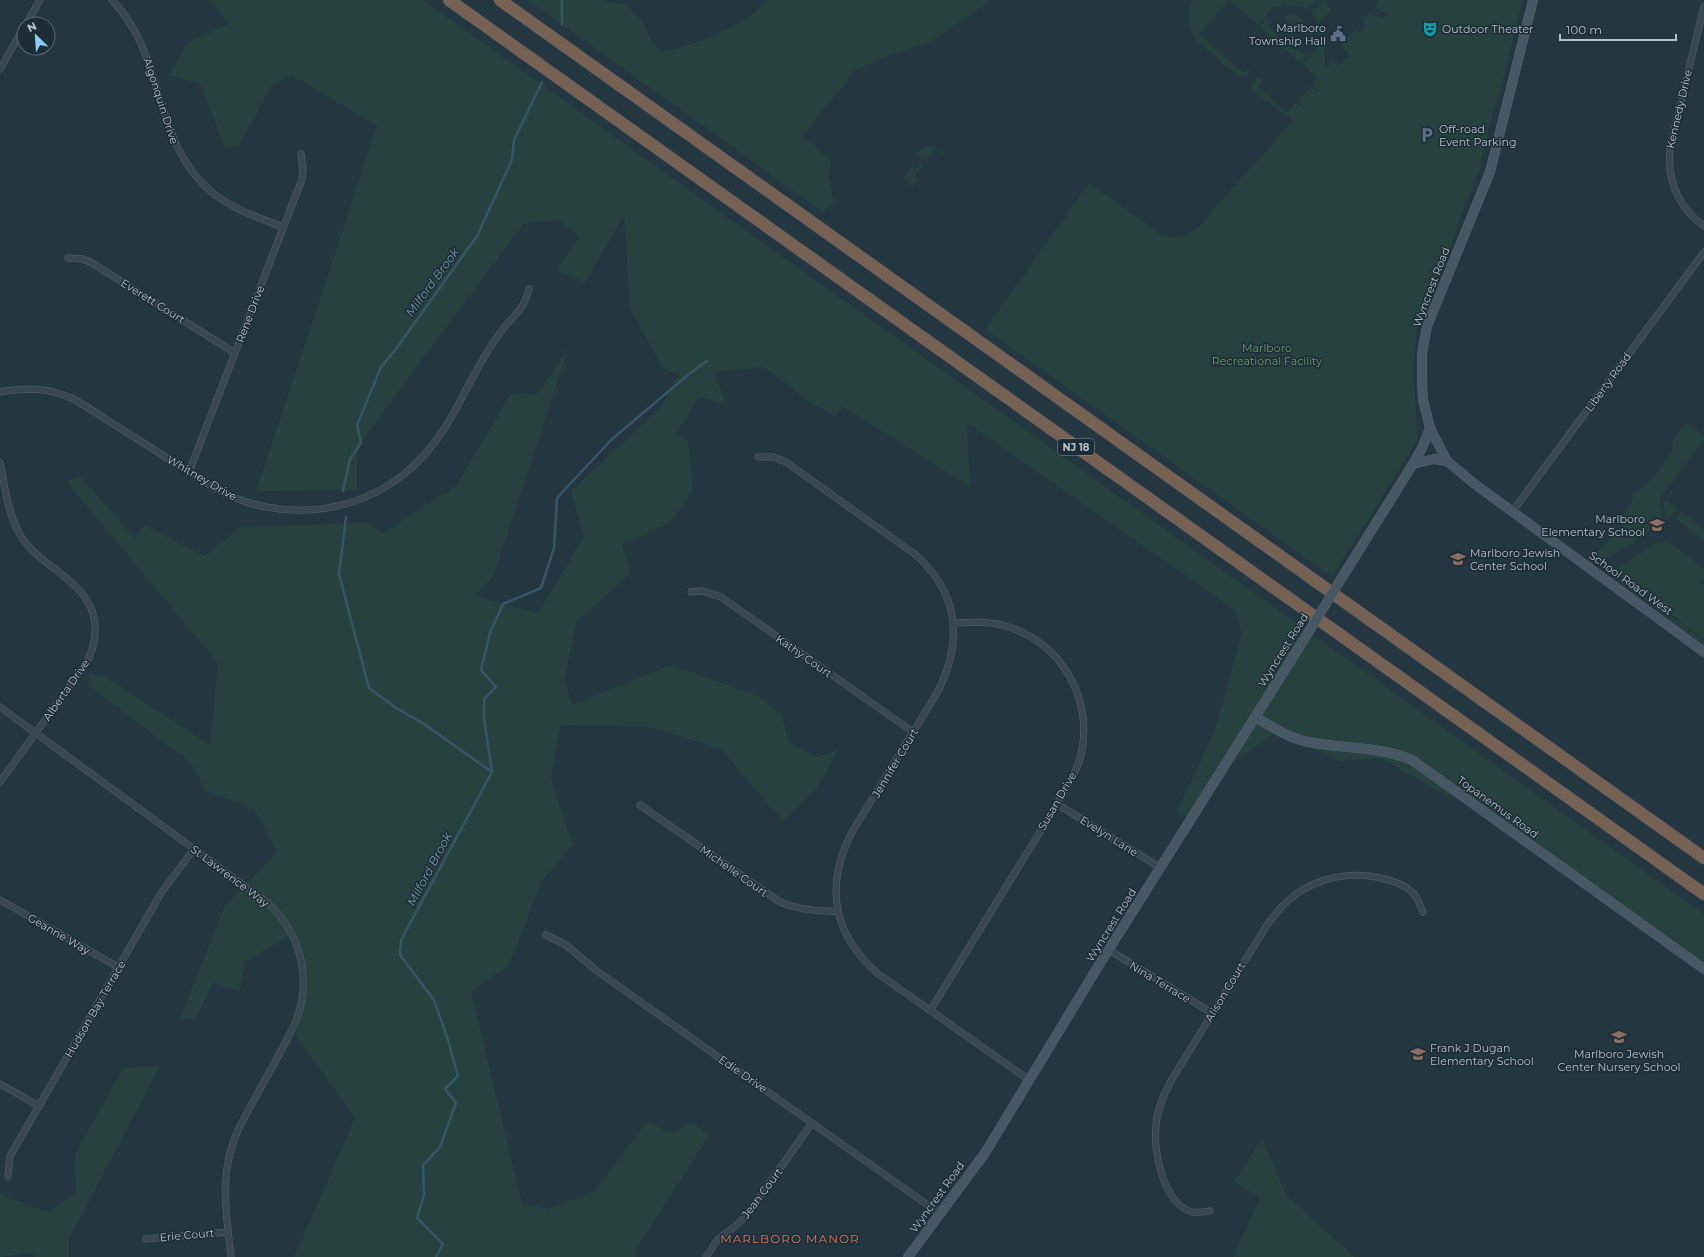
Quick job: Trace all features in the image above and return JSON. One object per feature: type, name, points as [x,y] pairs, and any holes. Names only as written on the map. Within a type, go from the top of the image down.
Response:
[{"type":"highway","name":"NJ 18","points":[[449,0],[1704,894]]},
{"type":"highway","name":"NJ 18","points":[[500,0],[1704,858]]},
{"type":"street","points":[[31,16],[40,0]]},
{"type":"street","name":"Algonquin Drive","points":[[112,0],[124,14],[140,42],[148,60],[172,137],[182,157],[195,175],[215,195],[232,206],[283,227]]},
{"type":"street","name":"Wyncrest Road","points":[[908,1257],[939,1213],[985,1153],[1109,950],[1422,448],[1430,428],[1423,400],[1422,379],[1422,354],[1427,326],[1490,172],[1533,0]]},
{"type":"street","name":"Kennedy Drive","points":[[1704,6],[1671,141],[1669,157],[1671,180],[1680,201],[1692,216],[1704,226]]},
{"type":"street","points":[[0,69],[16,41]]},
{"type":"street","name":"Rene Drive","points":[[189,472],[302,179],[304,169],[301,154]]},
{"type":"street","name":"Liberty Road","points":[[1512,512],[1704,252]]},
{"type":"street","name":"Everett Court","points":[[68,258],[83,259],[92,263],[235,353]]},
{"type":"street","name":"Whitney Drive","points":[[0,392],[30,388],[48,390],[69,397],[225,494],[236,499],[279,510],[302,511],[338,506],[353,502],[383,488],[414,466],[438,437],[491,345],[526,301],[529,289]]},
{"type":"street","name":"School Road West","points":[[1430,428],[1448,462],[1512,512],[1704,652]]},
{"type":"street","name":"Jennifer Court","points":[[758,457],[773,457],[786,462],[916,555],[930,569],[946,596],[954,623],[952,654],[946,676],[844,849],[837,874],[838,911],[846,934],[867,964],[930,1011],[1029,1080]]},
{"type":"street","points":[[1413,464],[1434,459],[1448,462]]},
{"type":"street","name":"Alberta Drive","points":[[0,462],[10,511],[22,537],[38,557],[79,590],[89,603],[94,619],[95,639],[90,657],[0,782]]},
{"type":"street","name":"Kathy Court","points":[[691,592],[709,592],[720,597],[913,732]]},
{"type":"street","name":"Susan Drive","points":[[930,1011],[1057,804],[1076,769],[1083,741],[1084,721],[1082,705],[1077,689],[1069,674],[1048,649],[1035,639],[1022,632],[994,624],[954,623]]},
{"type":"street","name":"St Lawrence Way","points":[[0,707],[258,895],[276,911],[292,934],[299,950],[303,968],[303,994],[295,1023],[239,1128],[226,1163],[224,1182],[231,1257]]},
{"type":"street","name":"Topanemus Road","points":[[1255,717],[1286,734],[1307,742],[1386,752],[1412,760],[1704,969]]},
{"type":"street","name":"Evelyn Lane","points":[[1057,804],[1160,868]]},
{"type":"street","name":"Michelle Court","points":[[640,805],[775,900],[802,909],[817,912],[838,911]]},
{"type":"street","name":"Hudson Bay Terrace","points":[[8,1176],[10,1156],[161,893],[194,849]]},
{"type":"street","name":"Alison Court","points":[[1210,1211],[1194,1212],[1189,1210],[1178,1203],[1172,1194],[1160,1170],[1156,1153],[1155,1137],[1157,1114],[1164,1094],[1212,1013],[1275,914],[1293,896],[1315,883],[1331,878],[1350,875],[1383,878],[1402,885],[1412,892],[1418,900],[1423,912]]},
{"type":"street","name":"Geanne Way","points":[[0,900],[118,967]]},
{"type":"street","name":"Edie Drive","points":[[546,935],[566,945],[597,970],[939,1213]]},
{"type":"street","name":"Nina Terrace","points":[[1109,950],[1212,1013]]},
{"type":"street","points":[[0,1084],[39,1106]]},
{"type":"street","name":"Jean Court","points":[[706,1257],[718,1239],[737,1225],[749,1212],[812,1123]]},
{"type":"street","name":"Erie Court","points":[[146,1239],[228,1232]]},
{"type":"green space","points":[[210,0],[423,0],[1704,914],[1704,963],[1485,807],[1448,796],[1380,758],[1340,761],[1276,732],[1221,771],[1190,820],[1177,811],[1214,733],[1242,633],[1235,610],[967,423],[970,487],[842,406],[836,416],[812,404],[764,367],[714,372],[726,404],[699,397],[676,434],[688,440],[693,491],[670,523],[622,545],[631,573],[576,622],[565,679],[572,705],[671,665],[758,696],[782,715],[789,743],[817,757],[838,750],[817,788],[783,822],[721,749],[647,726],[560,725],[551,779],[573,845],[542,881],[509,965],[471,992],[522,1203],[549,1209],[594,1191],[649,1120],[669,1134],[692,1122],[709,1136],[635,1251],[636,1257],[294,1257],[355,1118],[296,1037],[306,968],[294,933],[245,962],[240,991],[213,983],[196,1019],[180,1019],[224,907],[277,852],[255,810],[205,790],[192,764],[88,685],[89,673],[104,676],[210,745],[218,663],[66,481],[81,477],[135,538],[144,525],[205,556],[240,527],[367,523],[383,533],[456,486],[511,393],[537,395],[569,347],[493,577],[475,596],[538,613],[584,536],[571,491],[660,408],[679,375],[664,369],[630,309],[624,215],[585,283],[557,270],[579,236],[557,220],[524,223],[357,448],[357,490],[256,491],[377,126],[292,75],[273,84],[239,146],[225,148],[200,83],[168,76],[187,43],[228,24]]},
{"type":"green space","points":[[528,0],[604,0],[605,2],[624,4],[643,21],[649,37],[661,51],[681,48],[693,44],[730,28],[750,16],[768,0],[991,0],[932,41],[890,55],[856,70],[803,136],[831,160],[829,177],[834,203],[823,212]]},
{"type":"green space","points":[[1192,0],[1229,0],[1199,34],[1243,73],[1249,70],[1246,77],[1240,78],[1195,40],[1188,15]]},
{"type":"green space","points":[[1229,0],[1284,0],[1284,7],[1273,8],[1258,25]]},
{"type":"green space","points":[[1285,0],[1316,1],[1308,10],[1303,6],[1286,7]]},
{"type":"green space","name":"Marlboro Recreational Facility","points":[[1376,0],[1523,0],[1500,93],[1493,111],[1481,167],[1459,220],[1454,239],[1421,316],[1417,330],[1413,368],[1418,443],[1415,442],[1414,446],[1332,577],[985,329],[1089,183],[1162,235],[1167,237],[1181,237],[1198,227],[1293,120],[1253,91],[1252,86],[1256,78],[1260,78],[1262,81],[1258,87],[1287,112],[1296,102],[1304,108],[1305,107],[1297,101],[1304,93],[1306,95],[1306,92],[1311,86],[1318,92],[1319,91],[1312,85],[1318,78],[1302,64],[1318,47],[1318,42],[1325,42],[1326,47],[1324,49],[1326,69],[1333,61],[1339,66],[1350,54],[1340,46],[1355,29],[1360,32],[1366,25],[1362,21],[1369,14],[1383,18],[1388,13],[1377,10],[1375,7],[1378,3]]},
{"type":"green space","points":[[1323,1],[1331,9],[1318,24],[1315,17],[1311,13]]},
{"type":"green space","points":[[1291,14],[1298,16],[1305,22],[1296,29],[1291,37],[1294,23],[1291,23],[1288,34],[1289,24],[1286,21],[1285,15]]},
{"type":"green space","points":[[1268,16],[1269,25],[1278,37],[1277,42],[1272,46],[1270,45],[1274,40],[1259,26]]},
{"type":"green space","points":[[1287,46],[1303,54],[1310,53],[1301,63],[1286,50],[1282,54],[1280,53],[1283,48]]},
{"type":"green space","points":[[930,145],[944,153],[943,154],[935,149],[926,161],[914,153]]},
{"type":"green space","points":[[914,163],[913,168],[916,169],[920,163],[923,166],[915,176],[918,179],[913,187],[903,179]]},
{"type":"green space","points":[[1686,422],[1704,435],[1704,440],[1661,497],[1659,503],[1664,522],[1602,562],[1590,554],[1595,553],[1604,547],[1621,526],[1620,518],[1633,500],[1633,493],[1646,485],[1656,474],[1673,449],[1672,441]]},
{"type":"green space","points":[[1671,490],[1673,491],[1667,500],[1678,508],[1672,516],[1669,515],[1667,518],[1663,503]]},
{"type":"green space","points":[[1682,511],[1704,528],[1704,540],[1676,519]]},
{"type":"green space","points":[[1665,542],[1672,544],[1704,568],[1704,578],[1700,581],[1704,585],[1704,639],[1613,571],[1656,543]]},
{"type":"green space","points":[[1612,573],[1704,641],[1704,645],[1613,577]]},
{"type":"green space","points":[[160,1066],[69,1239],[69,1257],[35,1257],[31,1253],[0,1257],[0,1193],[3,1196],[49,1212],[76,1192],[75,1154],[123,1068]]},
{"type":"green space","points":[[1262,1138],[1287,1196],[1355,1257],[1233,1257],[1260,1198],[1234,1182]]},
{"type":"waterway","name":"Milford Brook","points":[[562,0],[562,24]]},
{"type":"waterway","name":"Milford Brook","points":[[343,491],[350,459],[361,443],[357,425],[381,367],[396,349],[477,236],[512,160],[514,140],[542,82]]},
{"type":"waterway","points":[[492,771],[484,719],[484,699],[496,687],[481,670],[490,633],[503,604],[541,588],[554,548],[557,498],[611,440],[689,374],[707,361]]},
{"type":"waterway","name":"Milford Brook","points":[[346,517],[339,574],[369,688],[396,708],[424,724],[492,772],[401,940],[400,955],[434,1000],[448,1040],[458,1076],[445,1089],[456,1103],[440,1147],[423,1165],[424,1195],[417,1218],[443,1244],[436,1257]]},
{"type":"place","name":"Outdoor Theater","points":[[1430,29]]},
{"type":"place","name":"Marlboro Township Hall","points":[[1338,34]]},
{"type":"place","name":"Off-road Event Parking","points":[[1427,135]]},
{"type":"place","name":"Marlboro Elementary School","points":[[1657,525]]},
{"type":"place","name":"Marlboro Jewish Center School","points":[[1458,559]]},
{"type":"place","name":"Marlboro Jewish Center Nursery School","points":[[1619,1037]]},
{"type":"place","name":"Frank J Dugan Elementary School","points":[[1418,1054]]},
{"type":"district","name":"MARLBORO MANOR","points":[[790,1238]]}]
